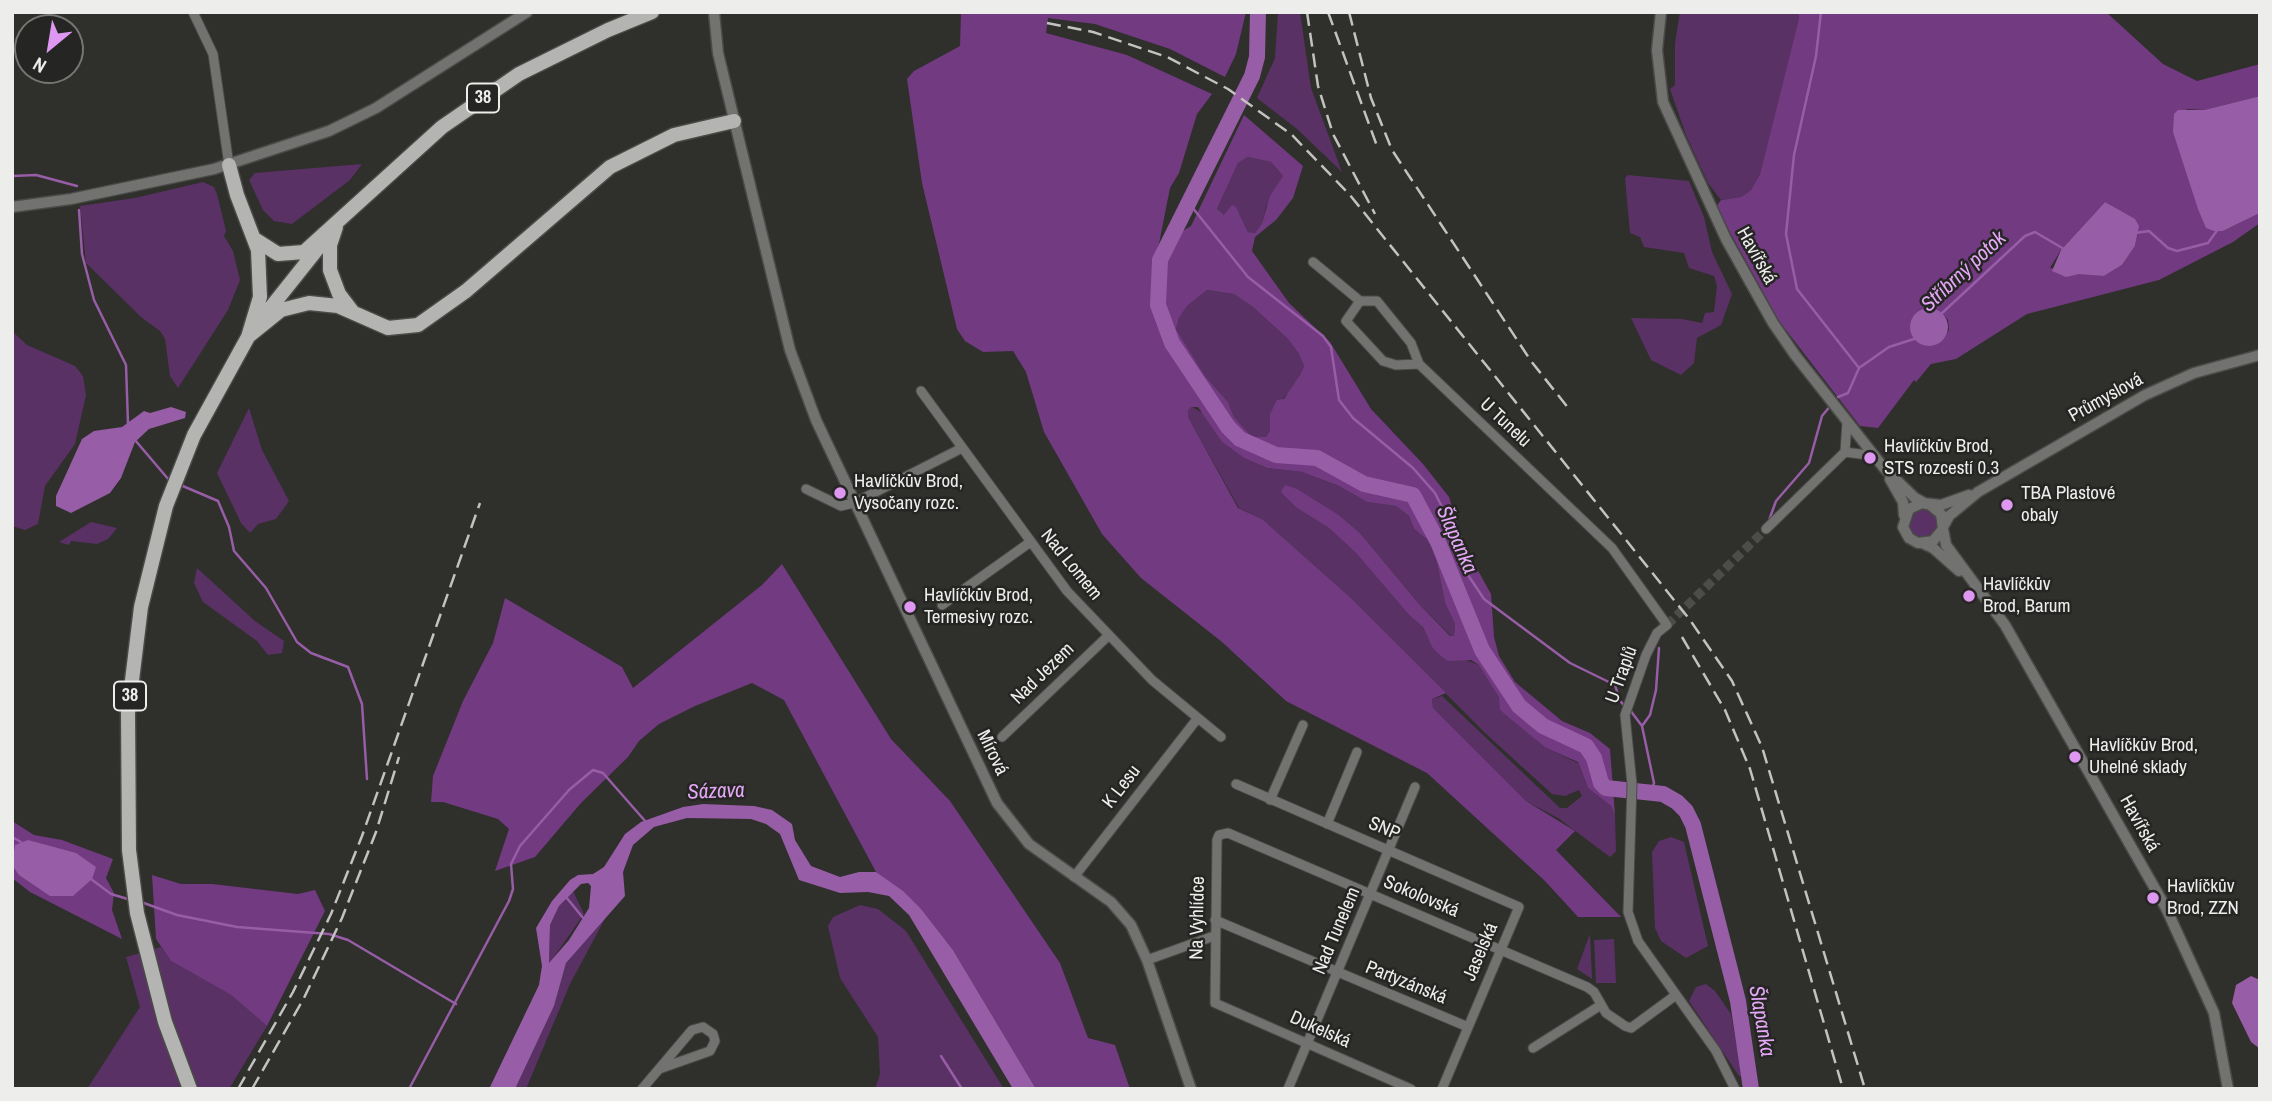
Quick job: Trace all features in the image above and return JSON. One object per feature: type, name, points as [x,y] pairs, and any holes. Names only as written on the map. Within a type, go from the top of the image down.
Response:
[{"type":"main road","name":"38","points":[[190,1089],[165,1022],[137,913],[126,779],[128,713],[141,607],[166,506],[179,472],[209,406],[248,337],[339,221],[390,171],[442,127],[519,74],[608,30],[652,12]]},
{"type":"main road","points":[[248,337],[273,315],[300,304],[329,304],[388,328],[403,328],[425,321],[466,291],[610,167],[674,135],[734,121]]},
{"type":"main road","points":[[229,164],[237,195],[256,240],[261,283],[257,310],[248,337]]},
{"type":"main road","points":[[256,240],[278,254],[298,254],[313,245],[339,221]]},
{"type":"main road","points":[[339,221],[330,245],[330,270],[339,294],[356,314]]},
{"type":"street","points":[[193,12],[213,54],[229,164]]},
{"type":"street","points":[[12,207],[71,198],[229,164],[329,131],[376,108],[527,12]]},
{"type":"street","name":"Havířská","points":[[1661,12],[1658,66],[1663,102],[1698,181],[1773,323],[1884,468],[1903,502],[1906,535],[1933,548],[1982,592]]},
{"type":"street","name":"Mírová","points":[[715,15],[718,53],[734,121],[790,350],[804,393],[997,803],[1026,841],[1123,915],[1137,934],[1191,1089]]},
{"type":"street","name":"U Tunelu","points":[[1313,262],[1360,301],[1377,301],[1411,343],[1419,364],[1612,548],[1667,625]]},
{"type":"street","points":[[1360,301],[1346,321],[1383,361],[1396,365],[1419,364]]},
{"type":"street","name":"Průmyslová","points":[[1943,528],[1949,516],[1978,492],[2145,395],[2194,373],[2260,355]]},
{"type":"street","name":"Nad Lomem","points":[[921,391],[1029,543],[1108,636],[1197,719],[1221,737]]},
{"type":"street","points":[[1766,529],[1845,452],[1847,422]]},
{"type":"street","points":[[806,489],[841,506],[854,503],[960,449]]},
{"type":"street","points":[[1845,452],[1875,456]]},
{"type":"street","name":"Havířská","points":[[1884,468],[1915,498],[1941,514],[1946,545],[2005,625],[2166,908],[2214,1013],[2228,1089]]},
{"type":"street","name":"Průmyslová","points":[[1928,504],[1941,505],[1978,492]]},
{"type":"street","points":[[1904,517],[1914,505],[1928,504]]},
{"type":"street","points":[[1922,543],[1935,540],[1943,528]]},
{"type":"street","points":[[942,605],[1029,543]]},
{"type":"street","name":"U Traplů","points":[[1667,625],[1657,633],[1625,715],[1632,784],[1631,925],[1638,941],[1716,1051],[1735,1089]]},
{"type":"street","name":"Nad Jezem","points":[[1002,737],[1108,636]]},
{"type":"street","name":"K Lesu","points":[[1074,877],[1197,719]]},
{"type":"street","points":[[1270,800],[1303,725]]},
{"type":"street","points":[[1327,824],[1357,752]]},
{"type":"street","name":"SNP","points":[[1236,784],[1519,907]]},
{"type":"street","name":"Nad Tunelem","points":[[1288,1089],[1415,787]]},
{"type":"street","name":"Sokolovská","points":[[1220,834],[1228,833],[1587,986],[1601,1006],[1631,1028],[1676,995]]},
{"type":"street","name":"Na Vyhlídce","points":[[1215,1003],[1214,936],[1217,841],[1220,834]]},
{"type":"street","name":"Jaselská","points":[[1442,1089],[1519,907]]},
{"type":"street","name":"Partyzánská","points":[[1215,920],[1468,1027]]},
{"type":"street","points":[[1147,960],[1214,936]]},
{"type":"street","name":"Dukelská","points":[[1215,1003],[1411,1089]]},
{"type":"street","points":[[1533,1048],[1601,1006]]},
{"type":"street","points":[[642,1089],[692,1030],[703,1027],[713,1034],[715,1041],[710,1051],[659,1069]]},
{"type":"shaded area","points":[[961,12],[1246,12],[1236,54],[1225,77],[1170,49],[1095,24],[1048,18],[1046,33],[1127,55],[1212,94],[1197,114],[1179,173],[1170,188],[1151,284],[1164,273],[1165,258],[1174,236],[1191,226],[1244,115],[1303,166],[1293,198],[1276,220],[1255,237],[1252,251],[1289,303],[1330,342],[1371,409],[1423,464],[1449,497],[1465,547],[1491,594],[1494,637],[1499,656],[1515,682],[1562,721],[1590,733],[1610,749],[1615,815],[1611,806],[1588,788],[1578,762],[1546,748],[1500,710],[1499,697],[1479,665],[1471,660],[1448,661],[1441,656],[1432,647],[1423,627],[1409,615],[1356,553],[1329,528],[1297,508],[1281,492],[1285,485],[1297,489],[1340,516],[1360,533],[1419,604],[1450,636],[1454,636],[1455,624],[1445,603],[1436,557],[1428,540],[1414,529],[1409,516],[1396,506],[1367,502],[1339,486],[1302,472],[1267,468],[1244,458],[1222,442],[1198,407],[1188,410],[1188,417],[1238,508],[1262,519],[1351,598],[1446,693],[1432,699],[1433,708],[1526,801],[1575,831],[1556,850],[1621,917],[1578,917],[1545,881],[1427,773],[1286,701],[1222,642],[1141,578],[1102,534],[1044,432],[1026,372],[1013,351],[983,352],[965,341],[957,329],[922,183],[907,79],[914,71],[960,46]],"holes":[[[1248,157],[1271,162],[1283,176],[1270,196],[1262,223],[1255,233],[1248,232],[1236,207],[1232,205],[1224,215],[1217,209],[1238,163]],[[1207,290],[1234,294],[1253,307],[1288,339],[1304,366],[1284,399],[1277,400],[1270,414],[1270,431],[1266,437],[1252,437],[1234,417],[1228,402],[1205,376],[1176,329],[1187,306]]]},
{"type":"shaded area","points":[[1278,12],[1300,12],[1311,88],[1342,172],[1297,129],[1257,98],[1275,58]]},
{"type":"shaded area","points":[[1680,12],[1798,12],[1799,18],[1760,174],[1751,190],[1741,197],[1721,200],[1708,183],[1686,135],[1670,89],[1675,85],[1675,43]]},
{"type":"shaded area","points":[[1798,12],[2106,12],[2163,64],[2197,81],[2260,64],[2260,96],[2204,110],[2187,109],[2223,231],[2260,213],[2260,223],[2233,242],[2159,280],[2027,314],[1956,359],[1931,364],[1916,382],[1914,380],[1878,428],[1860,426],[1779,321],[1716,207],[1721,200],[1741,197],[1751,190],[1760,174],[1799,18]],"holes":[[[2105,202],[2119,211],[2138,232],[2135,246],[2122,265],[2104,276],[2050,268],[2061,250]],[[1932,310],[1942,313],[1948,320],[1949,330],[1944,339],[1931,345]]]},
{"type":"shaded area","points":[[2260,96],[2260,213],[2223,231],[2214,231],[2206,228],[2198,209],[2173,132],[2174,114],[2178,110],[2204,110]]},
{"type":"shaded area","points":[[1248,157],[1271,162],[1283,176],[1255,233],[1248,232],[1239,213],[1224,215],[1217,209],[1238,163]]},
{"type":"shaded area","points":[[362,164],[350,180],[292,224],[274,221],[263,210],[249,180],[255,173]]},
{"type":"shaded area","points":[[1628,175],[1689,181],[1704,217],[1712,252],[1732,294],[1721,325],[1697,338],[1694,363],[1681,375],[1651,360],[1631,318],[1682,319],[1702,323],[1705,313],[1714,312],[1717,286],[1714,276],[1689,268],[1684,253],[1644,247],[1640,237],[1630,233],[1625,178]]},
{"type":"shaded area","points":[[203,182],[214,187],[217,194],[226,231],[224,236],[233,251],[240,280],[228,310],[178,388],[170,376],[165,339],[160,331],[141,317],[86,263],[80,206],[135,198]]},
{"type":"shaded area","points":[[2105,202],[2135,219],[2139,226],[2135,246],[2122,265],[2104,276],[2079,274],[2066,277],[2052,271],[2061,250]]},
{"type":"shaded area","points":[[1207,290],[1234,294],[1253,307],[1288,339],[1304,366],[1296,384],[1270,414],[1270,431],[1266,437],[1258,440],[1234,417],[1228,402],[1205,376],[1176,329],[1187,306]]},
{"type":"shaded area","points":[[1929,308],[1942,314],[1948,327],[1942,340],[1929,346],[1916,340],[1910,327],[1916,314]]},
{"type":"shaded area","points":[[12,331],[27,345],[75,366],[83,376],[86,395],[75,444],[45,486],[38,524],[25,530],[12,526]]},
{"type":"shaded area","points":[[171,407],[186,412],[185,418],[149,429],[135,442],[121,478],[110,493],[71,513],[56,506],[56,496],[82,439],[94,431],[122,427],[144,411],[150,413]]},
{"type":"shaded area","points":[[1192,407],[1206,415],[1222,442],[1244,458],[1267,468],[1302,472],[1339,486],[1367,502],[1396,506],[1409,516],[1414,529],[1428,540],[1436,557],[1445,603],[1455,624],[1454,636],[1419,604],[1360,533],[1340,516],[1297,508],[1329,528],[1356,553],[1409,615],[1423,627],[1432,647],[1479,665],[1526,730],[1546,748],[1578,763],[1588,788],[1611,806],[1615,815],[1616,851],[1610,857],[1558,818],[1526,801],[1433,708],[1432,699],[1442,696],[1560,808],[1567,808],[1582,796],[1579,790],[1565,796],[1552,794],[1485,733],[1351,598],[1262,519],[1239,508],[1188,417],[1187,411]]},
{"type":"shaded area","points":[[249,408],[262,450],[289,501],[276,519],[258,524],[250,533],[241,523],[217,473]]},
{"type":"shaded area","points":[[1923,509],[1933,513],[1937,523],[1933,533],[1923,537],[1913,533],[1909,523],[1913,513]]},
{"type":"shaded area","points":[[91,522],[117,528],[108,539],[97,544],[71,541],[69,545],[59,542]]},
{"type":"shaded area","points":[[782,564],[891,739],[950,801],[1060,963],[1088,1038],[1115,1045],[1130,1089],[1036,1089],[953,950],[922,910],[876,872],[784,700],[752,683],[659,724],[639,741],[628,757],[581,803],[535,857],[495,871],[509,829],[498,819],[443,802],[431,802],[433,776],[463,701],[493,643],[505,598],[622,667],[633,688],[762,585]]},
{"type":"shaded area","points":[[197,568],[255,621],[284,641],[282,653],[268,655],[257,641],[203,602],[194,583]]},
{"type":"shaded area","points":[[703,804],[754,806],[772,810],[792,824],[795,840],[811,866],[840,877],[859,872],[876,872],[903,891],[922,910],[953,950],[1036,1089],[1013,1089],[909,915],[889,896],[868,892],[840,893],[799,880],[780,834],[766,824],[751,819],[687,818],[654,827],[633,845],[623,872],[625,896],[566,963],[554,1006],[515,1089],[489,1089],[539,985],[542,966],[536,928],[552,901],[570,880],[578,875],[593,874],[604,867],[625,834],[641,822],[683,807]],"holes":[[[588,883],[591,886],[589,908],[569,940],[549,963],[550,925],[559,906],[581,884]]]},
{"type":"shaded area","points":[[12,821],[34,835],[62,840],[113,859],[106,878],[114,893],[112,910],[122,939],[30,892],[12,878]]},
{"type":"shaded area","points":[[1671,837],[1684,842],[1708,946],[1686,958],[1661,941],[1655,928],[1652,852],[1659,841]]},
{"type":"shaded area","points":[[28,840],[76,853],[96,867],[92,879],[73,896],[50,896],[19,875],[12,865],[15,845]]},
{"type":"shaded area","points":[[152,875],[181,884],[212,884],[298,894],[315,890],[325,911],[267,1026],[231,995],[171,961],[156,939]]},
{"type":"shaded area","points":[[573,891],[584,914],[549,964],[550,925],[559,906]]},
{"type":"shaded area","points":[[860,905],[878,909],[906,931],[1004,1089],[875,1089],[880,1074],[878,1037],[840,978],[828,926],[833,917]]},
{"type":"shaded area","points":[[608,913],[570,984],[526,1089],[515,1089],[554,1006],[566,963]]},
{"type":"shaded area","points":[[1590,934],[1592,978],[1592,979],[1577,969]]},
{"type":"shaded area","points":[[1614,939],[1616,983],[1596,983],[1594,940]]},
{"type":"shaded area","points":[[161,947],[171,961],[231,995],[267,1026],[229,1089],[87,1089],[140,1007],[126,957]]},
{"type":"shaded area","points":[[2251,976],[2260,980],[2260,1049],[2251,1042],[2232,1003],[2236,985]]},
{"type":"shaded area","points":[[1706,984],[1715,991],[1731,1014],[1742,1076],[1739,1076],[1689,1001],[1696,987]]},
{"type":"waterway","name":"Šlapanka","points":[[1258,12],[1257,57],[1252,76],[1160,260],[1158,305],[1172,343],[1228,427],[1240,439],[1276,455],[1317,458],[1364,484],[1413,495],[1438,542],[1482,650],[1519,706],[1543,726],[1586,746],[1594,758],[1601,783],[1606,788],[1663,794],[1686,811],[1693,825],[1738,1001],[1751,1089]]},
{"type":"waterway","points":[[1821,12],[1816,56],[1794,155],[1786,234],[1797,289],[1859,368]]},
{"type":"waterway","points":[[12,176],[36,175],[77,186]]},
{"type":"waterway","points":[[1188,202],[1248,277],[1323,336],[1331,347],[1339,400],[1353,418],[1413,468],[1435,493],[1457,537],[1466,572],[1484,599],[1570,663],[1615,685],[1620,701],[1625,706]]},
{"type":"waterway","points":[[79,210],[82,254],[94,300],[126,365],[128,424]]},
{"type":"waterway","name":"Stříbrný potok","points":[[2135,233],[2149,231],[2168,248],[2177,251],[2208,243],[2218,229]]},
{"type":"waterway","name":"Stříbrný potok","points":[[1940,315],[2025,236],[2035,232],[2064,249]]},
{"type":"waterway","name":"Stříbrný potok","points":[[1838,397],[1848,393],[1859,368],[1889,347],[1914,339]]},
{"type":"waterway","name":"Stříbrný potok","points":[[1768,523],[1776,501],[1809,463],[1822,416],[1831,405]]},
{"type":"waterway","points":[[135,440],[169,480]]},
{"type":"waterway","points":[[178,484],[218,501],[229,527],[234,551],[266,588],[297,642],[311,653],[348,667],[362,704],[367,779]]},
{"type":"waterway","name":"Stříbrný potok","points":[[1651,792],[1654,783],[1642,726],[1650,715],[1656,690],[1659,648]]},
{"type":"waterway","points":[[1630,710],[1642,726]]},
{"type":"waterway","points":[[409,1089],[509,901],[513,889],[511,864],[520,846],[569,790],[593,770],[603,773],[646,822]]},
{"type":"waterway","points":[[12,837],[21,842]]},
{"type":"waterway","points":[[91,879],[111,894],[131,900]]},
{"type":"waterway","points":[[566,897],[584,919]]},
{"type":"waterway","points":[[141,902],[177,915],[237,927],[329,934],[348,940],[456,1004]]},
{"type":"waterway","points":[[941,1056],[962,1089]]},
{"type":"tunnel","points":[[1667,625],[1766,529]]},
{"type":"railway","points":[[1307,12],[1318,86],[1333,134],[1375,214]]},
{"type":"railway","points":[[1328,12],[1377,146]]},
{"type":"railway","points":[[1349,12],[1371,98],[1392,150],[1531,361],[1569,409]]},
{"type":"railway","points":[[1047,23],[1093,32],[1167,57],[1228,89],[1292,135],[1350,195],[1690,620],[1732,681],[1762,747],[1865,1089]]},
{"type":"railway","points":[[238,1089],[293,992],[331,914],[362,836],[480,503]]},
{"type":"railway","points":[[1682,637],[1725,710],[1750,769],[1843,1089]]},
{"type":"railway","points":[[252,1089],[304,998],[342,918],[376,832],[399,757]]},
{"type":"place","name":"Havlíčkův Brod, STS rozcestí 0.3","points":[[1870,458]]},
{"type":"place","name":"Havlíčkův Brod, Vysočany rozc.","points":[[840,493]]},
{"type":"place","name":"TBA Plastové obaly","points":[[2007,505]]},
{"type":"place","name":"Havlíčkův Brod, Barum","points":[[1969,596]]},
{"type":"place","name":"Havlíčkův Brod, Termesivy rozc.","points":[[910,607]]},
{"type":"place","name":"Havlíčkův Brod, Uhelné sklady","points":[[2075,757]]},
{"type":"place","name":"Havlíčkův Brod, ZZN","points":[[2153,898]]},
{"type":"water label","name":"Sázava","points":[[716,792]]}]
